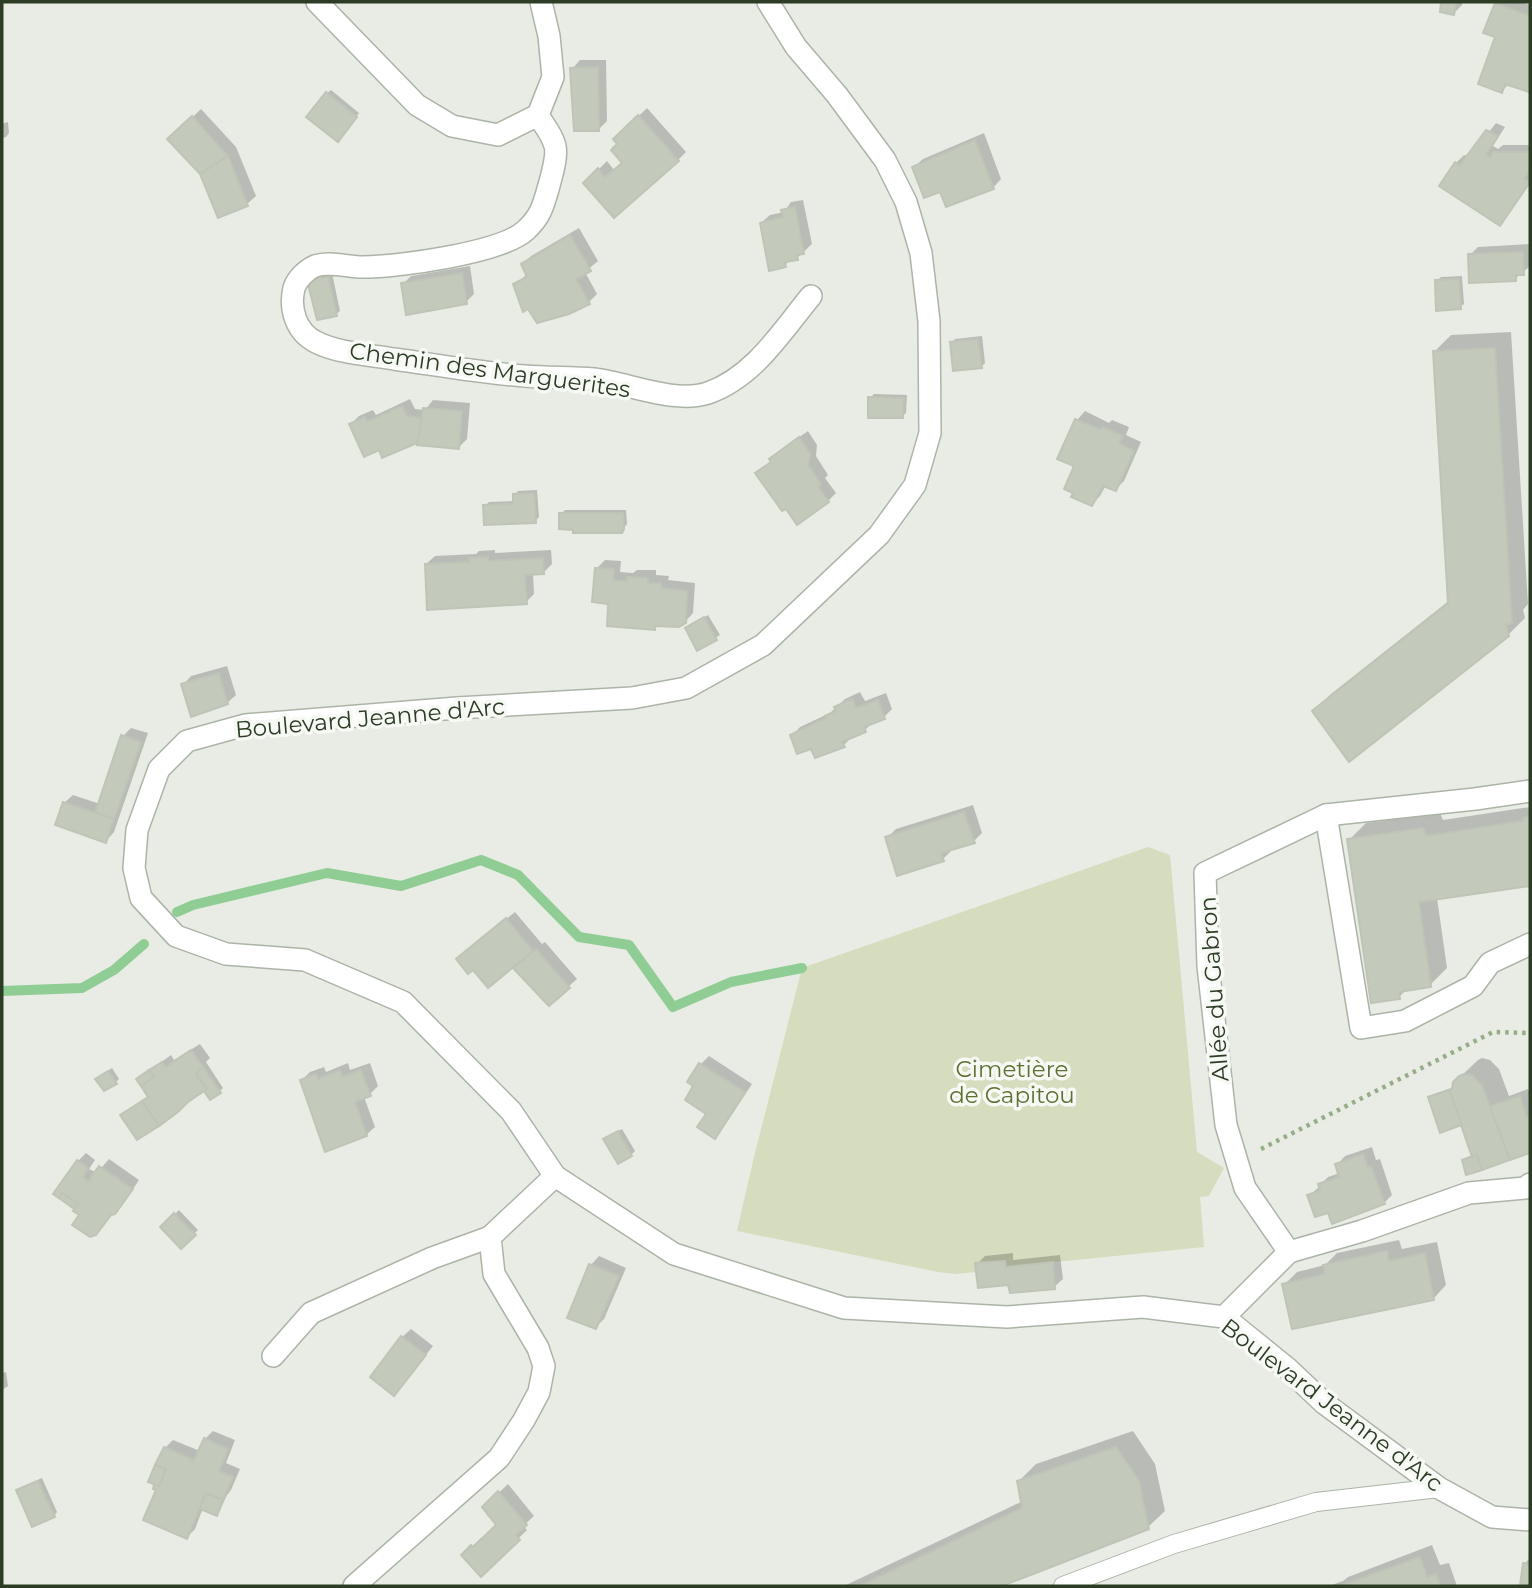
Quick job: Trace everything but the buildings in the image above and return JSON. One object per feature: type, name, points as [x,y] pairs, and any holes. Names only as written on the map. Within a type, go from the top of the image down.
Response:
[{"type":"street","points":[[317,2],[417,105],[452,126],[498,135],[538,116],[553,77],[549,36],[541,2]]},
{"type":"street","name":"Boulevard Jeanne d'Arc","points":[[768,2],[796,47],[885,160],[906,202],[921,253],[929,321],[930,433],[915,485],[879,535],[763,645],[686,688],[632,698],[457,708],[245,725],[187,741],[159,769],[137,830],[134,867],[141,898],[176,936],[226,954],[305,960],[403,1002],[511,1111],[555,1176],[674,1254],[844,1308],[1007,1317],[1143,1307],[1224,1317],[1287,1368],[1324,1403],[1439,1488],[1492,1517],[1530,1520]]},
{"type":"street","name":"Chemin des Marguerites","points":[[538,116],[556,145],[553,172],[542,211],[524,232],[501,244],[402,264],[362,267],[317,265],[296,283],[291,301],[296,321],[304,333],[316,342],[340,350],[523,376],[594,379],[653,393],[682,396],[707,393],[741,375],[757,361],[811,296]]},
{"type":"street","name":"Allée du Gabron","points":[[1289,1252],[1245,1188],[1226,1125],[1208,966],[1205,873],[1326,815],[1530,791]]},
{"type":"street","points":[[1326,815],[1361,1028],[1405,1021],[1473,986],[1490,963],[1530,944]]},
{"type":"street","points":[[273,1356],[311,1313],[432,1258],[490,1237],[555,1176]]},
{"type":"street","points":[[1224,1317],[1289,1252],[1362,1231],[1469,1193],[1529,1193]]},
{"type":"street","points":[[354,1586],[499,1458],[539,1392],[544,1366],[538,1348],[494,1274],[490,1237]]},
{"type":"lane","points":[[1063,1586],[1174,1544],[1316,1502],[1439,1488]]},
{"type":"path","points":[[1238,1161],[1493,1032],[1530,1033]]},
{"type":"green space","name":"Cimetière de Capitou","points":[[1148,847],[1170,855],[1197,1152],[1224,1168],[1209,1196],[1200,1197],[1204,1247],[1006,1267],[1005,1261],[976,1263],[976,1272],[956,1274],[737,1231],[802,968]]},
{"type":"waterway","points":[[177,912],[193,905],[327,873],[401,886],[481,860],[518,875],[579,937],[629,945],[673,1007],[731,982],[802,968]]},
{"type":"waterway","points":[[2,991],[82,988],[114,970],[144,944]]}]
